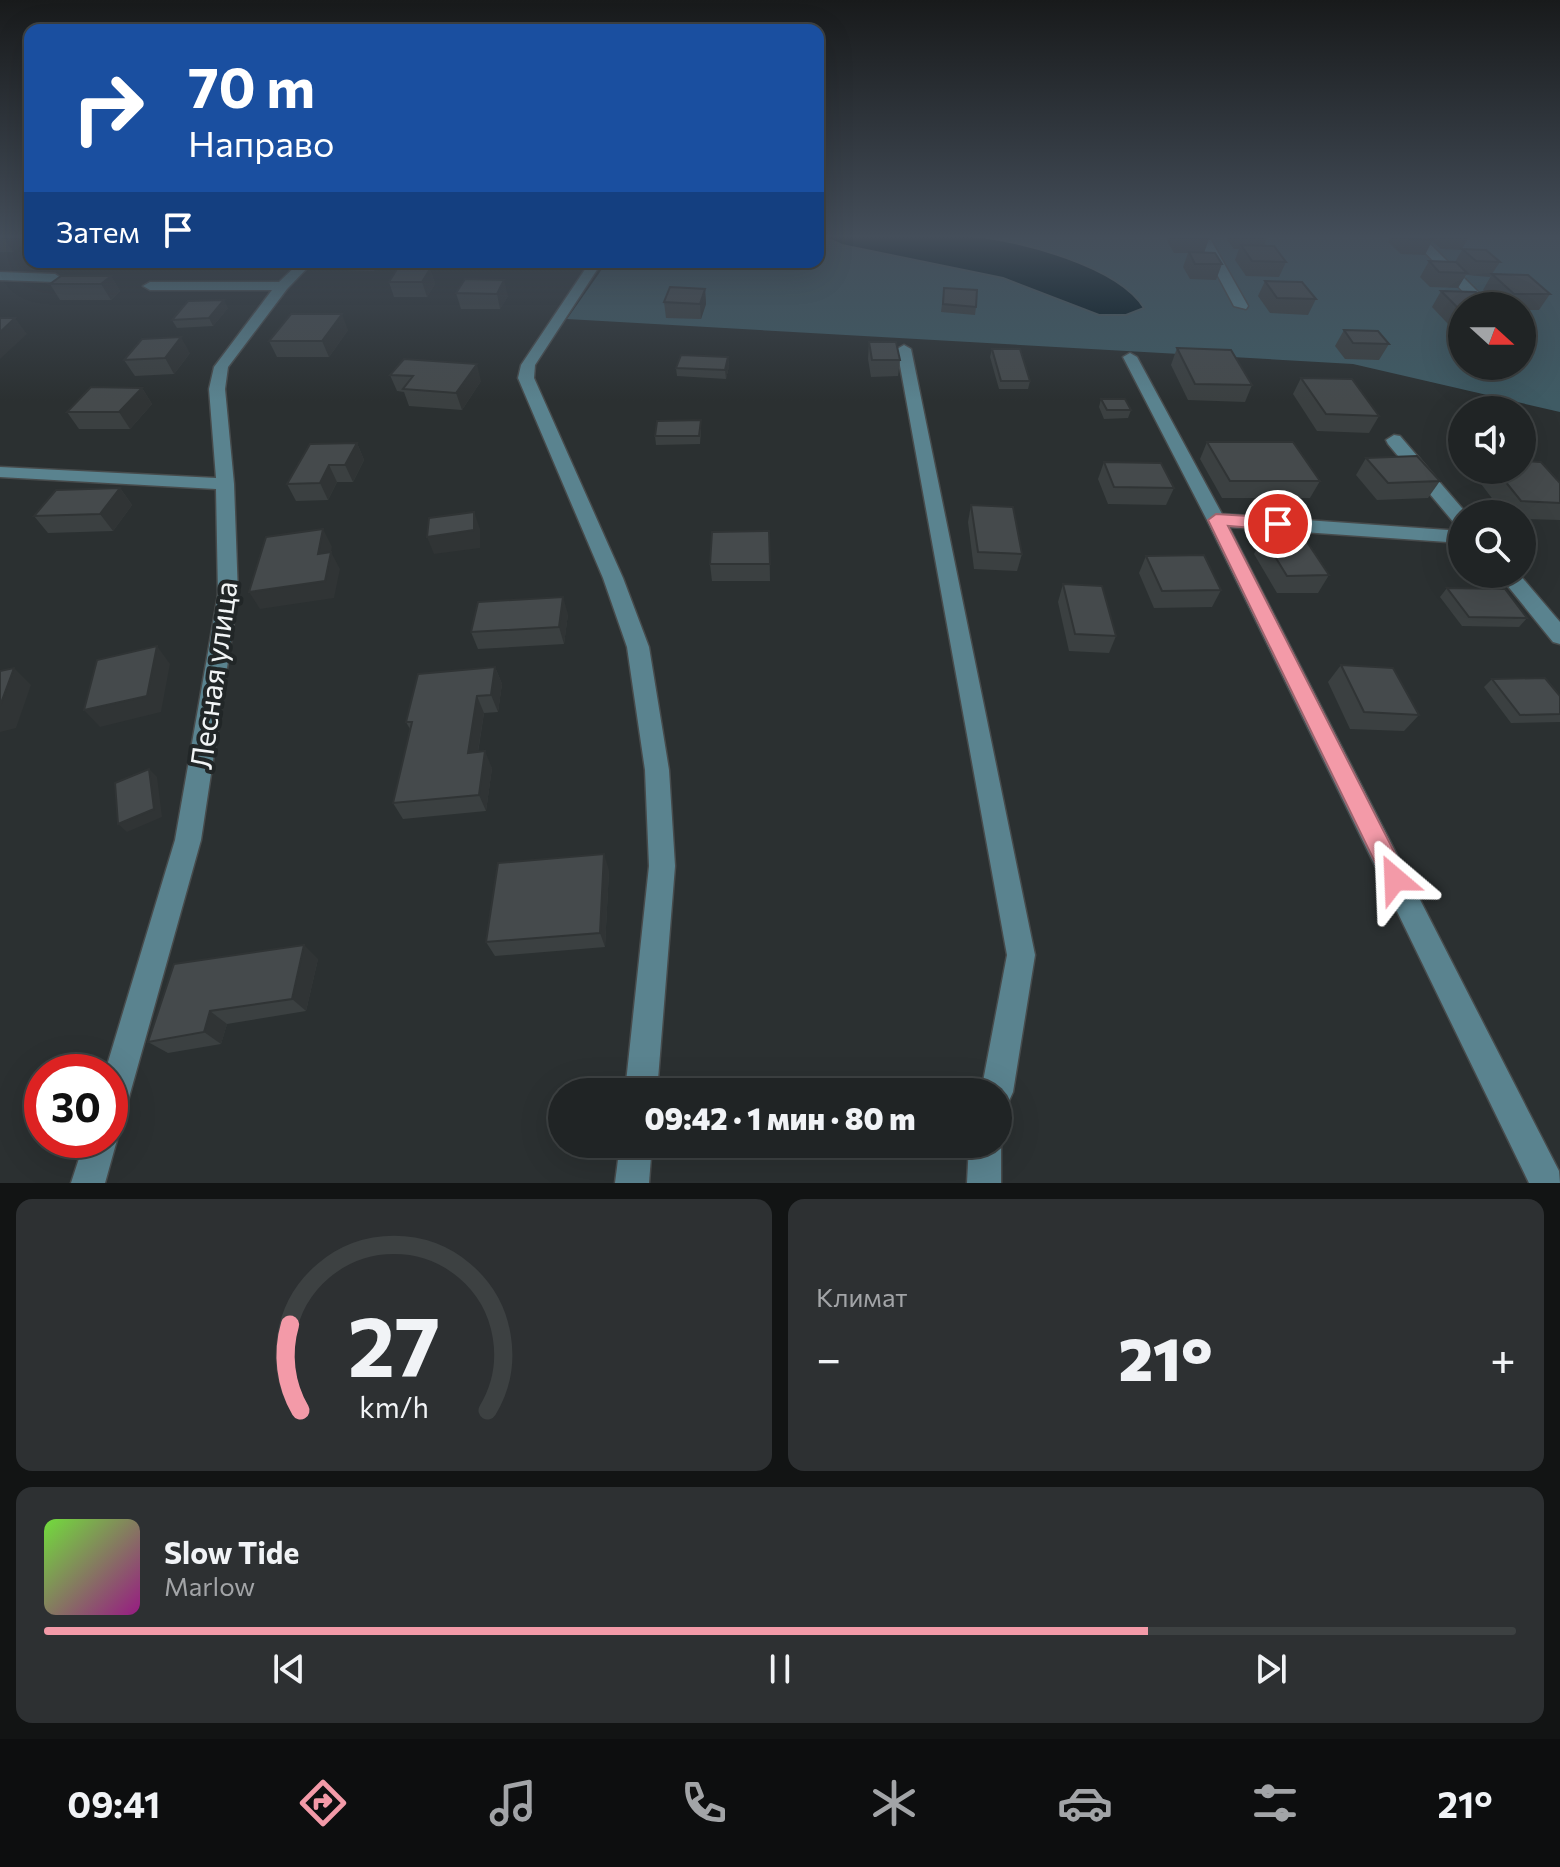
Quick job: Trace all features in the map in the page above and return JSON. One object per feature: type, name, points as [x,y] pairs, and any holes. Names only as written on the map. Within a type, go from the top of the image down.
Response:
[{"type":"street","name":"Лесная улица","points":[[126,1054],[188,840],[228,595],[225,484],[217,389],[221,367],[279,290]]},
{"type":"street","points":[[577,290],[528,365],[526,378],[613,578],[638,647],[657,770],[662,866],[642,1078]]},
{"type":"street","points":[[1232,290],[1241,306]]},
{"type":"street","points":[[904,349],[1021,955],[999,1078]]},
{"type":"street","points":[[1130,357],[1216,520],[1547,1183]]},
{"type":"street","points":[[1394,440],[1448,504]]},
{"type":"street","points":[[0,472],[225,484]]},
{"type":"street","points":[[1216,520],[1448,536]]},
{"type":"street","points":[[1520,588],[1560,636]]},
{"type":"street","points":[[88,1183],[96,1158]]},
{"type":"street","points":[[632,1183],[635,1158]]},
{"type":"street","points":[[984,1183],[985,1158]]},
{"type":"shaded area","points":[[587,290],[1560,290],[1560,412],[1536,406],[1536,396],[1491,396],[1353,364],[567,319]]},
{"type":"shaded area","points":[[1035,290],[1127,290],[1144,308],[1126,315],[1099,315]]},
{"type":"building","points":[[458,290],[499,290],[497,294],[456,293]]},
{"type":"building","points":[[669,290],[705,290],[700,304],[664,302]]},
{"type":"building","points":[[944,290],[977,290],[976,307],[943,304]]},
{"type":"building","points":[[1271,290],[1309,290],[1316,299],[1277,298]]},
{"type":"building","points":[[1510,290],[1546,290],[1550,294],[1512,292]]},
{"type":"building","points":[[224,300],[209,318],[172,320],[188,301]]},
{"type":"building","points":[[291,314],[342,314],[322,341],[269,341]]},
{"type":"building","points":[[0,318],[15,318],[0,332]]},
{"type":"building","points":[[1344,330],[1378,331],[1389,344],[1353,343]]},
{"type":"building","points":[[181,337],[165,358],[124,360],[142,339]]},
{"type":"building","points":[[869,342],[896,342],[900,360],[872,360]]},
{"type":"building","points":[[1177,348],[1231,350],[1252,385],[1195,384]]},
{"type":"building","points":[[992,349],[1020,349],[1030,381],[1001,381]]},
{"type":"building","points":[[681,355],[728,357],[725,370],[676,368]]},
{"type":"building","points":[[404,359],[477,364],[456,393],[403,389],[413,376],[390,375]]},
{"type":"building","points":[[1301,378],[1352,379],[1379,416],[1326,414]]},
{"type":"building","points":[[91,387],[142,388],[119,412],[67,412]]},
{"type":"building","points":[[1101,399],[1125,399],[1131,410],[1107,410]]},
{"type":"building","points":[[701,420],[699,436],[655,436],[657,421]]},
{"type":"building","points":[[1207,442],[1293,442],[1320,481],[1230,481]]},
{"type":"building","points":[[357,443],[345,465],[329,465],[320,483],[287,484],[310,444]]},
{"type":"building","points":[[1417,456],[1440,481],[1388,483],[1366,458]]},
{"type":"building","points":[[1104,462],[1161,463],[1174,488],[1114,487]]},
{"type":"building","points":[[1536,462],[1541,462],[1560,483],[1560,503],[1520,500],[1507,484],[1536,484]]},
{"type":"building","points":[[120,488],[100,514],[34,516],[56,490]]},
{"type":"building","points":[[971,505],[1013,507],[1022,554],[978,552]]},
{"type":"building","points":[[474,512],[474,530],[427,537],[429,518]]},
{"type":"building","points":[[323,529],[318,554],[331,552],[325,581],[249,592],[266,537]]},
{"type":"building","points":[[769,531],[770,564],[710,564],[712,532]]},
{"type":"building","points":[[1303,536],[1329,575],[1287,576],[1263,537]]},
{"type":"building","points":[[1204,555],[1221,590],[1162,591],[1146,556]]},
{"type":"building","points":[[1063,584],[1102,586],[1116,636],[1075,634]]},
{"type":"building","points":[[1447,588],[1505,589],[1527,618],[1469,617]]},
{"type":"building","points":[[563,597],[559,627],[471,632],[478,602]]},
{"type":"building","points":[[157,646],[147,696],[84,710],[97,660]]},
{"type":"building","points":[[1341,665],[1393,668],[1419,715],[1364,712]]},
{"type":"building","points":[[495,667],[491,695],[477,696],[468,753],[485,751],[479,795],[393,803],[412,722],[406,722],[418,674]]},
{"type":"building","points":[[14,668],[0,706],[0,671]]},
{"type":"building","points":[[1545,678],[1560,696],[1560,714],[1520,715],[1492,679]]},
{"type":"building","points":[[149,769],[154,809],[118,824],[115,783]]},
{"type":"building","points":[[604,854],[600,933],[486,942],[498,863]]},
{"type":"building","points":[[304,945],[292,999],[210,1011],[204,1032],[148,1042],[174,964]]},
{"type":"route","points":[[1278,524],[1216,520],[1395,879]]}]
